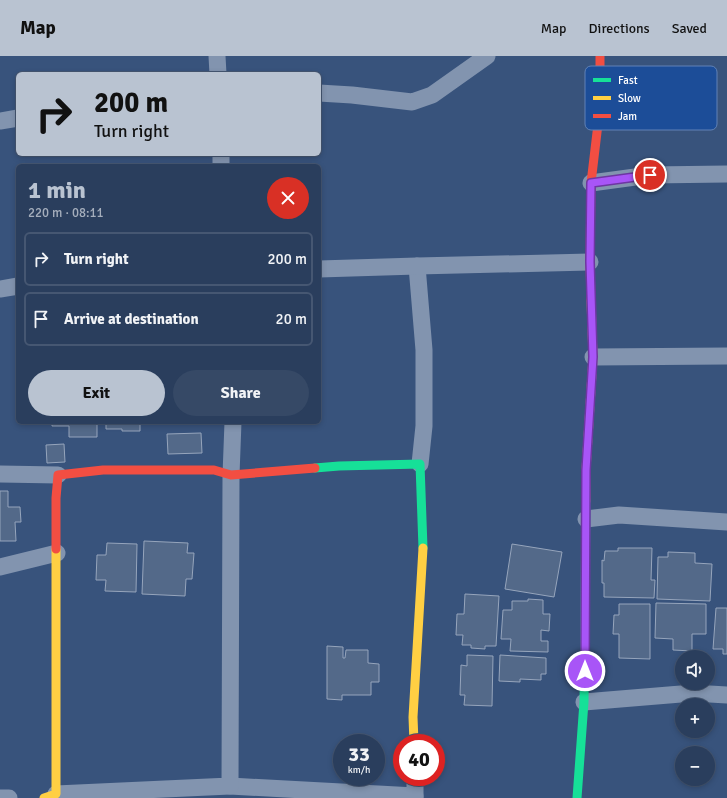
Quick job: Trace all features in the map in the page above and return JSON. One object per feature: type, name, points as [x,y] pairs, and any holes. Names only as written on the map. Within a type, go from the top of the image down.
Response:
[{"type":"street","points":[[217,56],[218,72]]},
{"type":"street","points":[[321,93],[412,102],[432,95],[487,56]]},
{"type":"street","points":[[0,120],[16,118]]},
{"type":"street","points":[[576,798],[584,702],[586,470],[593,357],[590,262],[591,183],[597,130]]},
{"type":"street","points":[[591,183],[650,175],[727,174]]},
{"type":"street","points":[[321,270],[590,262]]},
{"type":"street","points":[[414,734],[413,717],[422,556],[420,464],[424,426],[424,350],[418,266]]},
{"type":"street","points":[[0,289],[16,286]]},
{"type":"street","points":[[593,357],[727,356]]},
{"type":"street","points":[[230,786],[231,475],[233,424]]},
{"type":"street","points":[[0,474],[58,475],[103,470],[214,470],[231,475],[339,466],[420,464]]},
{"type":"street","points":[[58,475],[56,498],[57,553],[50,796],[230,786],[415,797],[415,786]]},
{"type":"street","points":[[586,518],[619,515],[727,522]]},
{"type":"street","points":[[0,567],[57,553]]},
{"type":"street","points":[[584,702],[693,693],[727,695]]},
{"type":"street","points":[[0,798],[9,798]]},
{"type":"building","points":[[52,424],[97,424],[97,437],[69,437],[69,426],[52,426]]},
{"type":"building","points":[[106,424],[140,424],[140,431],[106,429]]},
{"type":"building","points":[[201,433],[202,453],[168,454],[167,434]]},
{"type":"building","points":[[64,444],[65,462],[47,463],[46,445]]},
{"type":"building","points":[[0,491],[8,491],[8,507],[20,507],[21,522],[15,522],[16,541],[0,541]]},
{"type":"building","points":[[144,541],[188,543],[187,553],[194,553],[192,579],[186,579],[185,596],[142,594]]},
{"type":"building","points":[[107,543],[137,544],[136,592],[105,591],[106,580],[96,580],[97,555],[106,555]]},
{"type":"building","points":[[512,544],[562,552],[554,597],[505,589]]},
{"type":"building","points":[[618,548],[652,548],[651,580],[655,580],[654,598],[604,597],[604,583],[602,583],[602,560],[604,561],[605,551],[618,551]]},
{"type":"building","points":[[668,552],[695,553],[695,563],[712,564],[710,601],[657,599],[658,557],[668,557]]},
{"type":"building","points":[[465,594],[499,596],[496,646],[485,646],[485,649],[471,648],[471,645],[462,645],[463,635],[456,635],[457,614],[464,614]]},
{"type":"building","points":[[528,599],[543,600],[543,614],[550,614],[549,631],[541,630],[541,641],[548,641],[548,652],[510,651],[511,639],[501,639],[503,610],[512,610],[512,601],[528,601]]},
{"type":"building","points":[[656,603],[706,604],[706,634],[692,634],[692,650],[673,650],[673,639],[655,638]]},
{"type":"building","points":[[619,604],[650,604],[650,659],[619,658],[619,634],[613,634],[614,615],[619,615]]},
{"type":"building","points":[[716,608],[727,608],[727,654],[723,654],[723,649],[713,649]]},
{"type":"building","points":[[327,646],[343,647],[343,658],[345,658],[346,650],[368,650],[368,663],[379,664],[379,682],[371,682],[371,695],[342,695],[342,700],[327,699]]},
{"type":"building","points":[[467,655],[493,656],[492,706],[464,705],[465,695],[460,695],[461,665],[467,666]]},
{"type":"building","points":[[500,655],[546,658],[546,674],[541,674],[541,680],[520,679],[520,682],[499,681]]},
{"type":"traffic: fast","points":[[315,468],[420,464],[423,548]]},
{"type":"traffic: fast","points":[[577,798],[584,702],[586,501]]},
{"type":"traffic: slow","points":[[586,501],[586,470],[593,357],[591,300]]},
{"type":"traffic: slow","points":[[414,734],[413,717],[423,548]]},
{"type":"traffic: slow","points":[[44,798],[56,794],[56,549]]},
{"type":"traffic: jam","points":[[600,56],[600,66]]},
{"type":"traffic: jam","points":[[591,300],[591,183],[597,130]]},
{"type":"traffic: jam","points":[[56,549],[56,498],[58,475],[103,470],[214,470],[231,475],[315,468]]},
{"type":"route","points":[[585,671],[586,470],[593,357],[590,262],[591,183],[650,175]]}]
